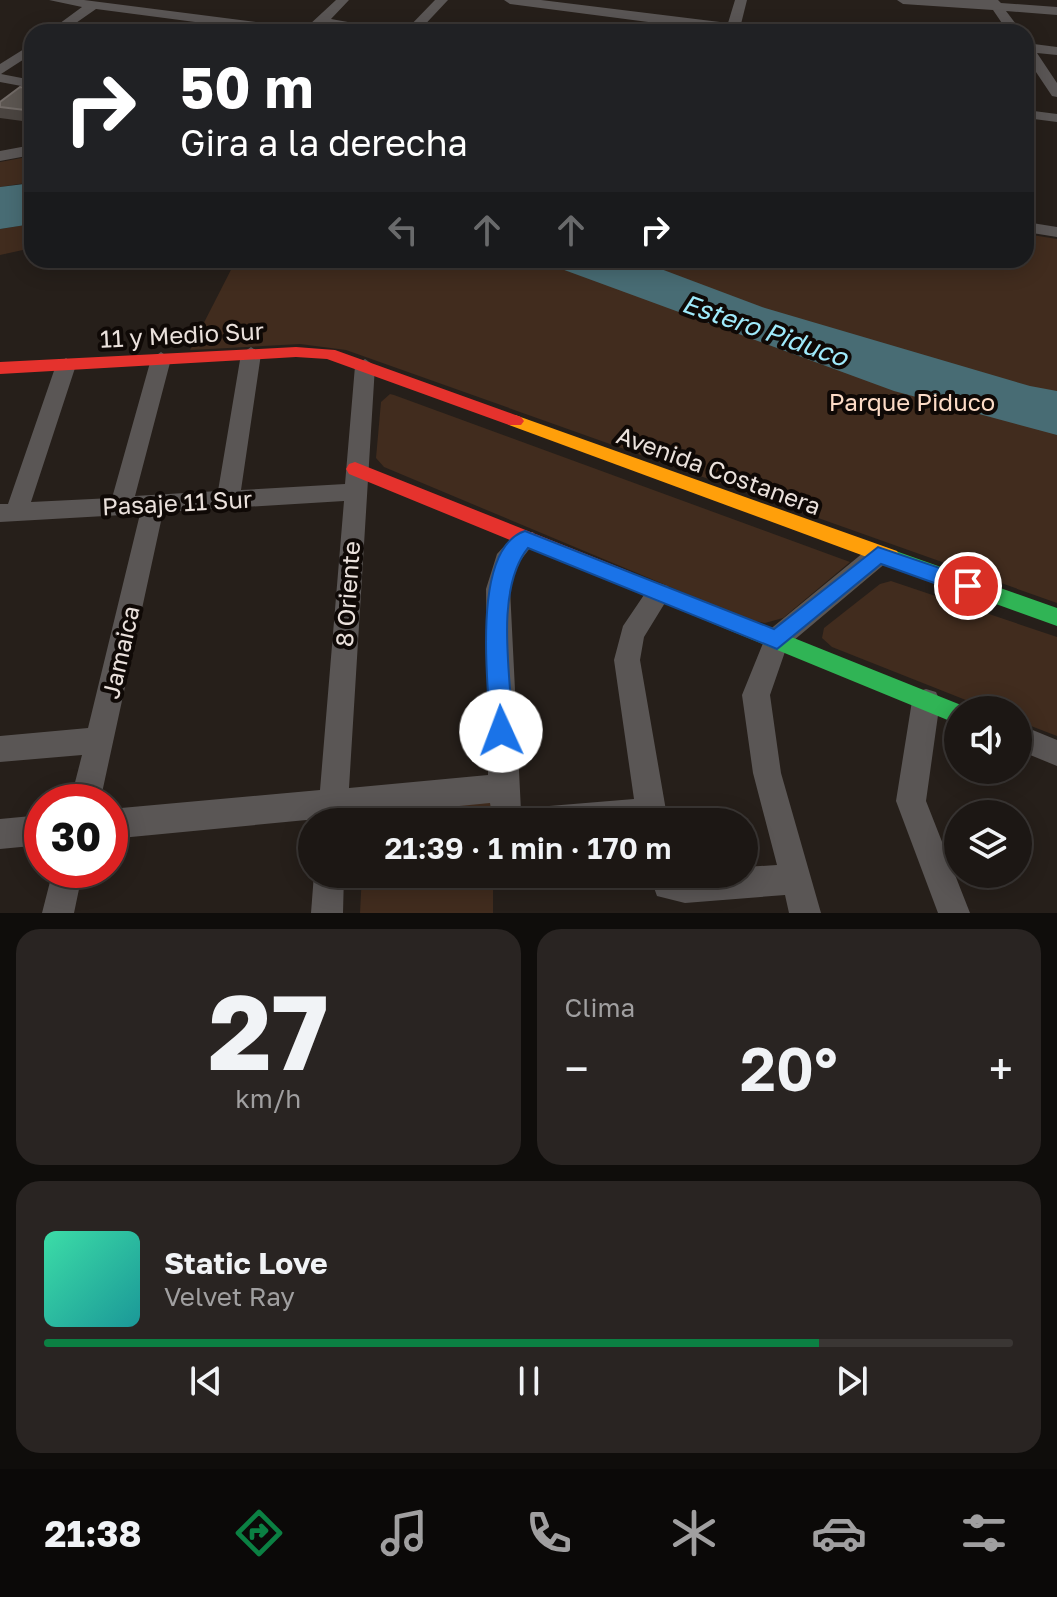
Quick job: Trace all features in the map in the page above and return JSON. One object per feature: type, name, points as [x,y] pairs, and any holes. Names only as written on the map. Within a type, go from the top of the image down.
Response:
[{"type":"street","points":[[55,0],[93,5],[123,4],[239,24]]},
{"type":"street","points":[[318,24],[343,0]]},
{"type":"street","points":[[419,24],[442,0]]},
{"type":"street","points":[[510,0],[695,24]]},
{"type":"street","points":[[735,24],[741,0]]},
{"type":"street","points":[[903,0],[994,2],[1057,11]]},
{"type":"street","points":[[994,2],[1009,24]]},
{"type":"street","points":[[66,24],[93,5]]},
{"type":"street","points":[[626,24],[631,14]]},
{"type":"street","points":[[201,24],[207,20]]},
{"type":"street","points":[[321,21],[342,24]]},
{"type":"street","points":[[1034,49],[1057,51]]},
{"type":"street","points":[[0,70],[24,54]]},
{"type":"street","points":[[1034,66],[1057,93]]},
{"type":"street","points":[[0,78],[24,82]]},
{"type":"street","points":[[1034,115],[1057,118]]},
{"type":"street","points":[[0,149],[24,151]]},
{"type":"street","points":[[0,156],[24,151]]},
{"type":"street","points":[[1034,228],[1057,232]]},
{"type":"street","name":"11 y Medio Sur","points":[[0,368],[314,352],[365,366]]},
{"type":"street","points":[[228,499],[251,354]]},
{"type":"street","points":[[121,505],[161,359]]},
{"type":"street","points":[[8,512],[66,365]]},
{"type":"street","name":"8 Oriente","points":[[332,808],[365,366]]},
{"type":"street","name":"Avenida Costanera","points":[[365,366],[878,555],[1057,617]]},
{"type":"street","points":[[355,481],[525,539],[944,708]]},
{"type":"street","name":"Pasaje 11 Sur","points":[[8,512],[228,499],[355,481]]},
{"type":"street","name":"Jamaica","points":[[89,784],[154,503]]},
{"type":"street","points":[[507,808],[503,788],[498,589],[506,561],[525,539]]},
{"type":"street","points":[[805,913],[767,773],[756,695],[777,639],[878,555]]},
{"type":"street","points":[[651,808],[627,660],[632,634],[659,593]]},
{"type":"street","points":[[926,701],[911,801],[954,913]]},
{"type":"street","points":[[0,749],[100,740]]},
{"type":"street","points":[[1032,743],[1057,753]]},
{"type":"street","points":[[360,808],[503,788]]},
{"type":"street","points":[[128,823],[298,814]]},
{"type":"street","points":[[0,834],[24,832]]},
{"type":"street","points":[[758,882],[795,879]]},
{"type":"street","points":[[58,913],[64,888]]},
{"type":"street","points":[[327,913],[328,888]]},
{"type":"green space","points":[[24,158],[24,183],[0,187],[0,162]]},
{"type":"green space","points":[[24,225],[24,250],[0,255],[0,229]]},
{"type":"green space","name":"Parque Piduco","points":[[1034,235],[1057,239],[1057,603],[346,350],[300,344],[190,350],[232,268],[1034,268]]},
{"type":"green space","points":[[390,394],[850,562],[783,618],[765,623],[749,620],[384,467],[376,458],[381,402]]},
{"type":"green space","points":[[891,581],[1057,637],[1057,736],[1032,726],[1032,696],[956,696],[832,647],[822,638],[824,628],[880,584]]},
{"type":"green space","points":[[492,797],[492,808],[385,808]]},
{"type":"green space","points":[[361,888],[493,888],[493,913],[360,913]]},
{"type":"water","points":[[24,184],[24,225],[0,229],[0,187]]},
{"type":"water","name":"Estero Piduco","points":[[559,268],[658,268],[765,308],[1030,386],[1057,391],[1057,435],[894,391]]},
{"type":"building","points":[[20,87],[24,88],[24,110],[0,107],[0,102]]},
{"type":"traffic: fast","points":[[890,557],[1057,617]]},
{"type":"traffic: fast","points":[[624,578],[944,708]]},
{"type":"traffic: slow","points":[[515,421],[890,557]]},
{"type":"traffic: jam","points":[[0,368],[296,352],[329,354],[515,421]]},
{"type":"traffic: jam","points":[[355,469],[624,578]]},
{"type":"route","points":[[501,731],[498,589],[506,561],[525,539],[777,639],[878,555],[968,586]]}]
